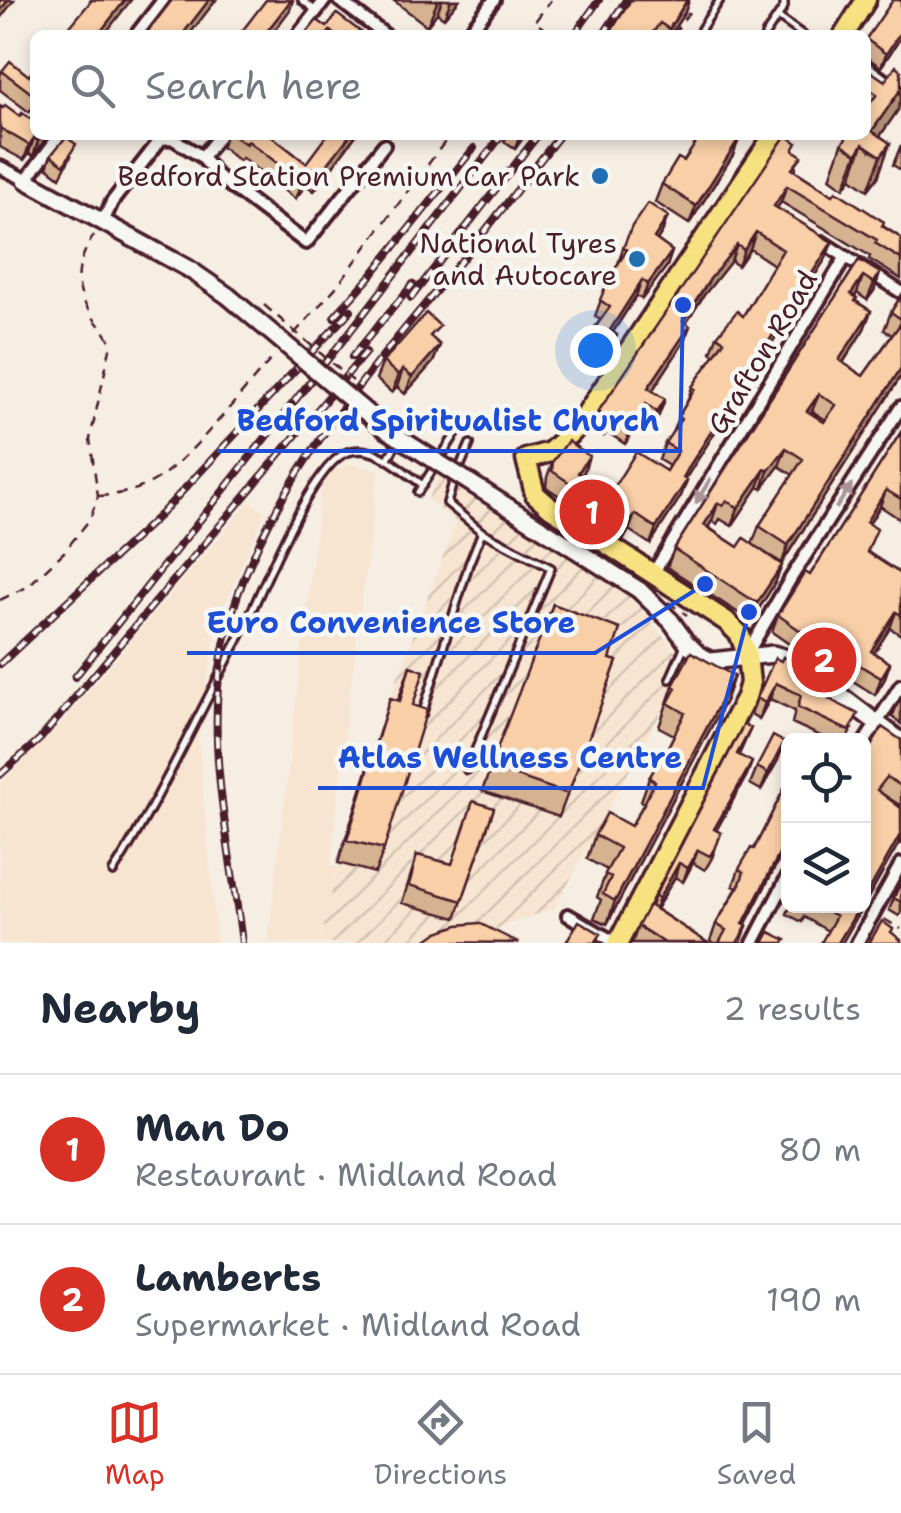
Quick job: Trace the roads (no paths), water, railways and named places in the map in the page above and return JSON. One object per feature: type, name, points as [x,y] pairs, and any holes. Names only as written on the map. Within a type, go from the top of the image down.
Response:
[{"type":"main road","points":[[847,30],[866,0]]},
{"type":"main road","points":[[617,943],[733,727],[750,683],[747,655],[740,635],[726,622],[535,494],[526,459],[550,452],[578,426],[771,140]]},
{"type":"street","points":[[140,30],[163,0]]},
{"type":"street","points":[[302,30],[325,0]]},
{"type":"street","points":[[339,0],[379,30]]},
{"type":"street","points":[[471,30],[494,0]]},
{"type":"street","points":[[871,71],[901,93]]},
{"type":"street","points":[[26,180],[56,140]]},
{"type":"street","points":[[103,222],[112,202],[161,140]]},
{"type":"street","points":[[175,140],[202,156],[216,175],[306,243],[384,145]]},
{"type":"street","points":[[202,156],[216,140]]},
{"type":"street","points":[[0,167],[189,269],[228,296],[387,430],[639,590],[672,621],[686,642],[712,661],[773,654],[793,660],[901,742]]},
{"type":"street","points":[[807,232],[901,292]]},
{"type":"street","name":"Grafton Road","points":[[654,572],[846,258]]},
{"type":"street","points":[[747,655],[791,578],[901,407]]},
{"type":"street","points":[[870,733],[901,685]]},
{"type":"street","points":[[857,943],[901,864]]},
{"type":"street","points":[[753,943],[781,889]]},
{"type":"street","points":[[568,915],[617,943]]},
{"type":"lane","points":[[302,0],[316,11]]},
{"type":"lane","points":[[701,30],[720,0]]},
{"type":"lane","points":[[769,30],[784,7],[784,0]]},
{"type":"lane","points":[[778,17],[795,30]]},
{"type":"lane","points":[[418,492],[457,432]]},
{"type":"lane","points":[[387,460],[402,434]]},
{"type":"lane","points":[[467,770],[551,568],[482,532],[447,503],[446,497],[470,444]]},
{"type":"lane","points":[[114,872],[185,744],[300,510],[334,461],[349,452],[366,451],[387,460],[423,485]]},
{"type":"lane","points":[[420,720],[482,532]]},
{"type":"lane","points":[[670,679],[686,642]]},
{"type":"railway","points":[[578,30],[599,0]]},
{"type":"railway","points":[[606,30],[626,0]]},
{"type":"railway","points":[[75,677],[498,140]]},
{"type":"railway","points":[[411,298],[534,140]]},
{"type":"railway","points":[[242,943],[220,783],[217,719],[228,628],[247,571],[273,515],[342,409],[556,140]]},
{"type":"railway","points":[[334,317],[474,148]]},
{"type":"railway","points":[[352,357],[413,284]]},
{"type":"railway","points":[[0,664],[161,514],[351,310]]},
{"type":"railway","points":[[0,775],[41,738],[366,352]]},
{"type":"place","name":"Bedford Station Premium Car Park","points":[[600,176]]},
{"type":"place","name":"National Tyres and Autocare","points":[[637,259]]},
{"type":"place","name":"Bedford Spiritualist Church","points":[[683,305]]},
{"type":"place","name":"Man Do","points":[[592,512]]},
{"type":"place","name":"Euro Convenience Store","points":[[705,584]]},
{"type":"place","name":"Atlas Wellness Centre","points":[[749,612]]},
{"type":"place","name":"Lamberts","points":[[824,660]]}]
